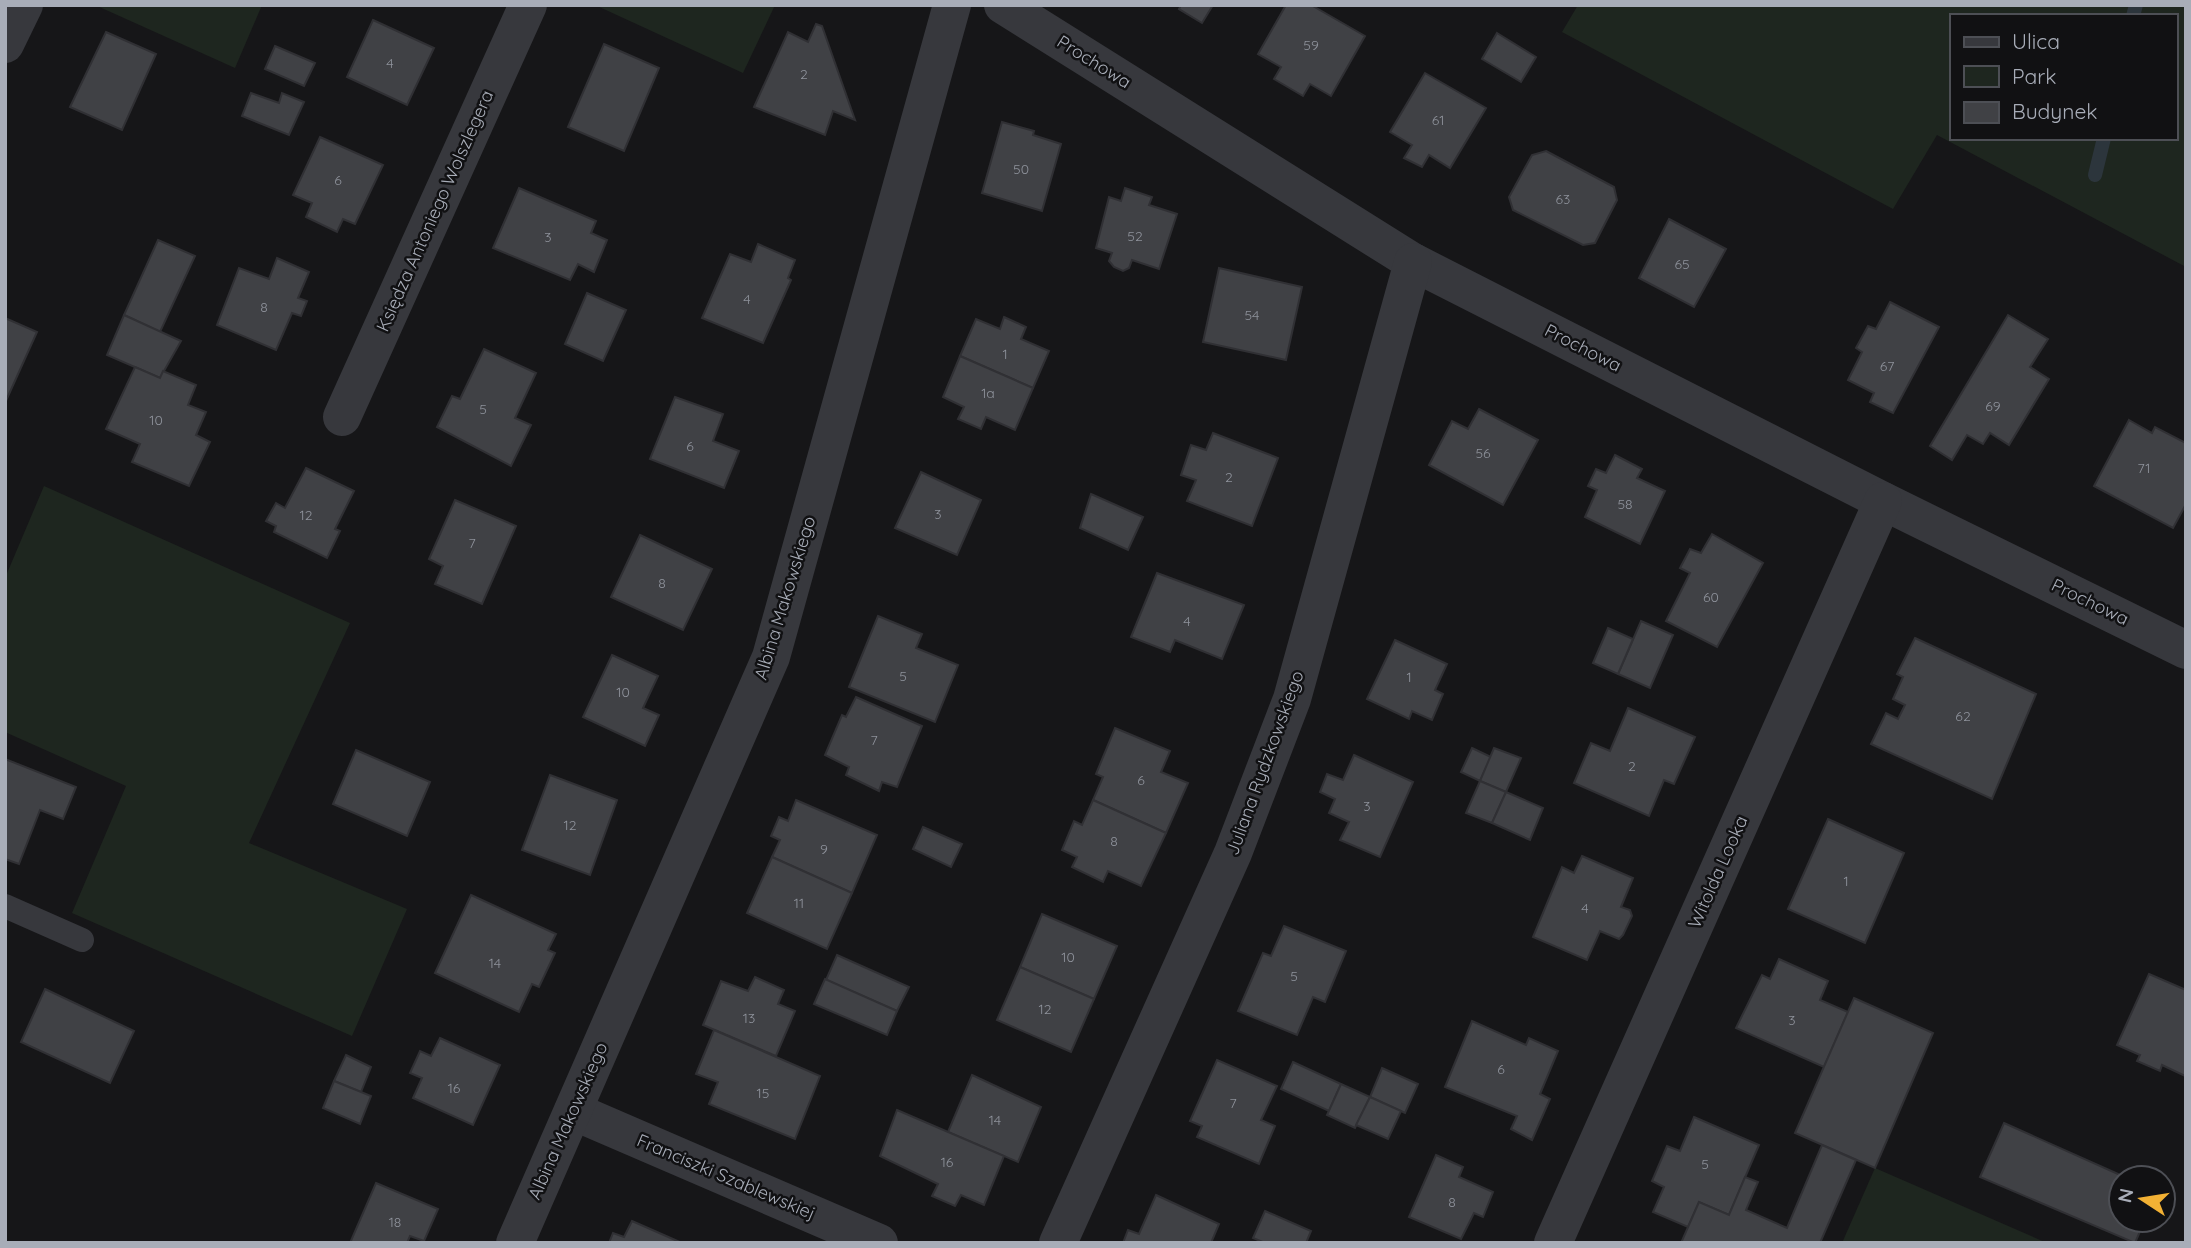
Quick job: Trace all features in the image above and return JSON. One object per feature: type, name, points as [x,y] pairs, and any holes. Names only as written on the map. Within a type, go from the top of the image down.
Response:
[{"type":"street","points":[[5,44],[24,5]]},
{"type":"street","name":"Księdza Antoniego Wolszlegera","points":[[342,417],[528,5]]},
{"type":"street","name":"Albina Makowskiego","points":[[515,1243],[771,657],[952,5]]},
{"type":"street","name":"Prochowa","points":[[1003,5],[1413,262],[1883,501],[2186,650]]},
{"type":"street","name":"Juliana Rydzkowskiego","points":[[1058,1243],[1233,853],[1292,699],[1413,262]]},
{"type":"street","name":"Witolda Looka","points":[[1553,1243],[1883,501]]},
{"type":"street","name":"Franciszki Szablewskiej","points":[[572,1111],[879,1243]]},
{"type":"lane","points":[[5,906],[82,940]]},
{"type":"green space","points":[[95,5],[262,5],[235,68]]},
{"type":"green space","points":[[595,5],[775,5],[743,73]]},
{"type":"green space","points":[[1578,5],[2186,5],[2186,267],[1937,135],[1893,209],[1562,32]]},
{"type":"green space","points":[[44,486],[350,623],[249,843],[407,909],[352,1036],[72,913],[126,786],[5,732],[5,578]]},
{"type":"green space","points":[[1875,1168],[2047,1243],[1842,1243]]},
{"type":"building","points":[[1181,5],[1213,5],[1202,23],[1179,9]]},
{"type":"building","points":[[1286,5],[1311,5],[1365,36],[1331,96],[1310,84],[1303,96],[1274,79],[1281,67],[1258,54]]},
{"type":"building","points":[[373,20],[434,48],[407,105],[347,77]]},
{"type":"building","points":[[816,24],[822,26],[855,120],[833,111],[825,135],[754,107],[788,32],[808,42]]},
{"type":"building","points":[[106,32],[156,54],[122,130],[70,107]]},
{"type":"building","points":[[1497,33],[1536,57],[1521,82],[1482,59]]},
{"type":"building","points":[[604,44],[659,68],[624,151],[568,127]]},
{"type":"building","points":[[275,46],[315,63],[304,86],[265,69]]},
{"type":"building","points":[[1425,73],[1486,108],[1450,168],[1429,155],[1422,167],[1404,158],[1412,145],[1390,132]]},
{"type":"building","points":[[251,93],[279,103],[282,93],[304,102],[289,135],[242,116]]},
{"type":"building","points":[[1002,122],[1034,131],[1033,135],[1061,144],[1042,211],[982,193]]},
{"type":"building","points":[[320,137],[383,165],[355,224],[343,219],[337,232],[306,217],[312,203],[293,195]]},
{"type":"building","points":[[1546,151],[1614,187],[1617,200],[1595,243],[1583,245],[1513,210],[1509,197],[1532,155]]},
{"type":"building","points":[[519,188],[596,221],[591,233],[607,240],[594,272],[578,264],[570,280],[493,248]]},
{"type":"building","points":[[1125,188],[1152,197],[1149,205],[1177,214],[1159,269],[1132,260],[1129,268],[1123,271],[1109,261],[1112,253],[1096,248],[1109,197],[1121,201]]},
{"type":"building","points":[[1669,219],[1726,249],[1694,307],[1639,278]]},
{"type":"building","points":[[158,240],[195,256],[160,332],[124,315]]},
{"type":"building","points":[[758,244],[795,260],[788,278],[791,280],[763,343],[702,318],[730,254],[751,262]]},
{"type":"building","points":[[277,258],[309,272],[298,298],[307,301],[301,316],[292,313],[276,350],[217,325],[239,268],[269,279]]},
{"type":"building","points":[[1219,268],[1302,287],[1286,360],[1203,342]]},
{"type":"building","points":[[587,293],[626,310],[603,361],[565,344]]},
{"type":"building","points":[[1890,302],[1939,327],[1893,413],[1870,402],[1874,393],[1848,380],[1862,352],[1856,348],[1868,326],[1876,329]]},
{"type":"building","points":[[124,315],[181,341],[160,378],[107,355]]},
{"type":"building","points":[[2008,315],[2048,339],[2030,367],[2049,379],[2009,445],[1990,433],[1983,444],[1967,435],[1952,460],[1930,446]]},
{"type":"building","points":[[1004,317],[1026,327],[1021,339],[1049,351],[1033,388],[960,356],[976,319],[1000,329]]},
{"type":"building","points":[[5,318],[37,332],[5,403]]},
{"type":"building","points":[[484,349],[536,373],[515,418],[531,425],[511,466],[437,427],[452,396],[460,399]]},
{"type":"building","points":[[960,356],[1033,388],[1015,430],[986,417],[981,429],[958,419],[964,407],[943,397]]},
{"type":"building","points":[[135,367],[160,378],[163,371],[196,385],[188,405],[206,412],[196,435],[210,442],[189,486],[132,462],[140,444],[106,429]]},
{"type":"building","points":[[675,397],[723,414],[713,441],[739,451],[724,488],[650,459]]},
{"type":"building","points":[[1479,409],[1538,440],[1503,505],[1429,465],[1452,421],[1468,429]]},
{"type":"building","points":[[2129,420],[2152,433],[2155,427],[2186,443],[2186,504],[2173,528],[2094,486]]},
{"type":"building","points":[[1213,433],[1278,458],[1252,526],[1187,501],[1196,480],[1181,475],[1191,445],[1206,450]]},
{"type":"building","points":[[1615,455],[1642,469],[1637,478],[1665,491],[1640,544],[1585,517],[1597,490],[1588,486],[1596,469],[1606,473]]},
{"type":"building","points":[[306,468],[354,491],[335,529],[340,531],[327,558],[274,532],[276,526],[266,521],[276,503],[285,508]]},
{"type":"building","points":[[921,472],[981,500],[957,555],[895,528]]},
{"type":"building","points":[[1091,494],[1143,517],[1128,550],[1080,528]]},
{"type":"building","points":[[455,500],[516,526],[482,604],[435,584],[443,566],[429,559]]},
{"type":"building","points":[[1712,534],[1763,563],[1717,647],[1666,621],[1690,573],[1680,568],[1690,549],[1701,553]]},
{"type":"building","points":[[640,535],[712,569],[683,630],[611,597]]},
{"type":"building","points":[[1157,573],[1244,605],[1222,659],[1175,640],[1170,652],[1131,637]]},
{"type":"building","points":[[878,616],[922,634],[916,648],[958,665],[935,722],[849,687]]},
{"type":"building","points":[[1641,621],[1673,635],[1650,688],[1618,674]]},
{"type":"building","points":[[1608,628],[1633,639],[1618,674],[1593,663]]},
{"type":"building","points":[[1915,638],[2036,694],[1992,799],[1871,744],[1886,713],[1898,719],[1905,705],[1893,699],[1903,677],[1897,674]]},
{"type":"building","points":[[1395,640],[1447,664],[1435,690],[1443,694],[1432,720],[1412,711],[1409,719],[1367,699]]},
{"type":"building","points":[[612,655],[658,676],[643,708],[659,715],[645,746],[583,717]]},
{"type":"building","points":[[856,697],[922,726],[897,787],[882,782],[879,791],[846,775],[849,767],[825,755],[842,715],[846,717]]},
{"type":"building","points":[[1628,708],[1695,737],[1674,784],[1664,780],[1649,816],[1574,783],[1591,743],[1610,751]]},
{"type":"building","points":[[1115,728],[1170,751],[1161,772],[1188,783],[1166,833],[1093,800],[1103,777],[1096,774]]},
{"type":"building","points":[[1472,748],[1491,757],[1480,781],[1461,772]]},
{"type":"building","points":[[1494,748],[1521,758],[1506,792],[1480,781]]},
{"type":"building","points":[[356,750],[430,782],[407,836],[333,804]]},
{"type":"building","points":[[1354,755],[1413,782],[1380,857],[1340,840],[1349,822],[1329,813],[1335,799],[1320,792],[1327,774],[1343,780]]},
{"type":"building","points":[[5,759],[76,787],[63,819],[40,810],[19,864],[5,859]]},
{"type":"building","points":[[550,775],[617,800],[590,875],[522,850]]},
{"type":"building","points":[[1480,781],[1506,792],[1492,823],[1466,813]]},
{"type":"building","points":[[1506,792],[1543,808],[1530,840],[1492,823]]},
{"type":"building","points":[[796,800],[877,835],[852,893],[772,857],[780,840],[771,836],[779,817],[788,821]]},
{"type":"building","points":[[1093,800],[1166,833],[1141,886],[1108,871],[1103,882],[1072,867],[1077,857],[1062,850],[1074,821],[1082,825]]},
{"type":"building","points":[[1828,819],[1904,853],[1865,943],[1788,909]]},
{"type":"building","points":[[923,827],[962,844],[951,867],[913,849]]},
{"type":"building","points":[[1582,856],[1633,878],[1621,907],[1630,910],[1632,916],[1623,935],[1619,939],[1600,931],[1587,960],[1533,937],[1562,867],[1574,873]]},
{"type":"building","points":[[772,857],[852,893],[827,949],[747,913]]},
{"type":"building","points":[[471,895],[556,934],[548,950],[555,953],[539,987],[532,984],[519,1012],[435,973]]},
{"type":"building","points":[[1042,914],[1117,946],[1094,999],[1020,967]]},
{"type":"building","points":[[1284,926],[1346,951],[1325,1002],[1313,997],[1297,1035],[1238,1011],[1263,953],[1271,956]]},
{"type":"building","points":[[837,955],[909,987],[897,1011],[826,980]]},
{"type":"building","points":[[1779,959],[1828,981],[1820,1000],[1848,1012],[1824,1067],[1736,1028],[1762,975],[1770,979]]},
{"type":"building","points":[[1020,967],[1094,999],[1071,1052],[997,1020]]},
{"type":"building","points":[[2149,974],[2186,990],[2185,1076],[2162,1065],[2160,1071],[2137,1061],[2140,1055],[2117,1045]]},
{"type":"building","points":[[755,977],[784,990],[778,1004],[795,1011],[776,1056],[703,1025],[721,981],[748,991]]},
{"type":"building","points":[[825,979],[897,1011],[887,1035],[814,1004]]},
{"type":"building","points":[[45,989],[134,1031],[110,1083],[21,1042]]},
{"type":"building","points":[[1854,998],[1933,1033],[1875,1168],[1795,1133]]},
{"type":"building","points":[[1472,1021],[1526,1045],[1529,1038],[1558,1051],[1540,1094],[1550,1099],[1532,1140],[1511,1129],[1517,1116],[1445,1087]]},
{"type":"building","points":[[714,1030],[820,1076],[795,1139],[709,1104],[718,1082],[696,1074]]},
{"type":"building","points":[[440,1038],[500,1065],[473,1125],[413,1098],[422,1078],[410,1073],[420,1051],[431,1056]]},
{"type":"building","points":[[346,1055],[371,1067],[361,1092],[334,1081]]},
{"type":"building","points":[[1217,1060],[1277,1086],[1261,1120],[1275,1126],[1259,1164],[1197,1137],[1202,1126],[1190,1121]]},
{"type":"building","points":[[1293,1062],[1341,1084],[1329,1111],[1281,1089]]},
{"type":"building","points":[[1382,1068],[1418,1084],[1405,1113],[1370,1097]]},
{"type":"building","points":[[972,1075],[1041,1107],[1018,1162],[948,1132]]},
{"type":"building","points":[[334,1081],[371,1096],[360,1124],[323,1108]]},
{"type":"building","points":[[1341,1084],[1370,1097],[1355,1128],[1327,1115]]},
{"type":"building","points":[[1370,1097],[1401,1111],[1388,1139],[1356,1125]]},
{"type":"building","points":[[897,1110],[1004,1156],[984,1205],[961,1195],[955,1206],[932,1196],[938,1184],[880,1156]]},
{"type":"building","points":[[1694,1117],[1759,1145],[1729,1215],[1699,1202],[1688,1227],[1653,1212],[1664,1187],[1652,1181],[1667,1146],[1680,1151]]},
{"type":"building","points":[[2004,1123],[2107,1169],[2107,1231],[1980,1177]]},
{"type":"building","points":[[1822,1145],[1856,1160],[1820,1243],[1681,1243],[1699,1202],[1729,1215],[1745,1177],[1758,1182],[1746,1210],[1787,1228]]},
{"type":"building","points":[[1436,1155],[1463,1167],[1459,1177],[1493,1192],[1483,1217],[1474,1213],[1461,1239],[1409,1217]]},
{"type":"building","points":[[376,1183],[438,1209],[424,1241],[410,1236],[407,1243],[350,1243]]},
{"type":"building","points":[[1156,1195],[1219,1224],[1211,1243],[1123,1243],[1128,1230],[1139,1234]]},
{"type":"building","points":[[1265,1211],[1311,1231],[1306,1243],[1265,1243],[1253,1238]]},
{"type":"building","points":[[632,1221],[682,1243],[609,1243],[613,1233],[624,1237]]},
{"type":"building","points":[[2114,1234],[2139,1234],[2135,1243]]},
{"type":"waterway","points":[[2134,14],[2136,5]]},
{"type":"waterway","points":[[2095,175],[2104,140]]}]
